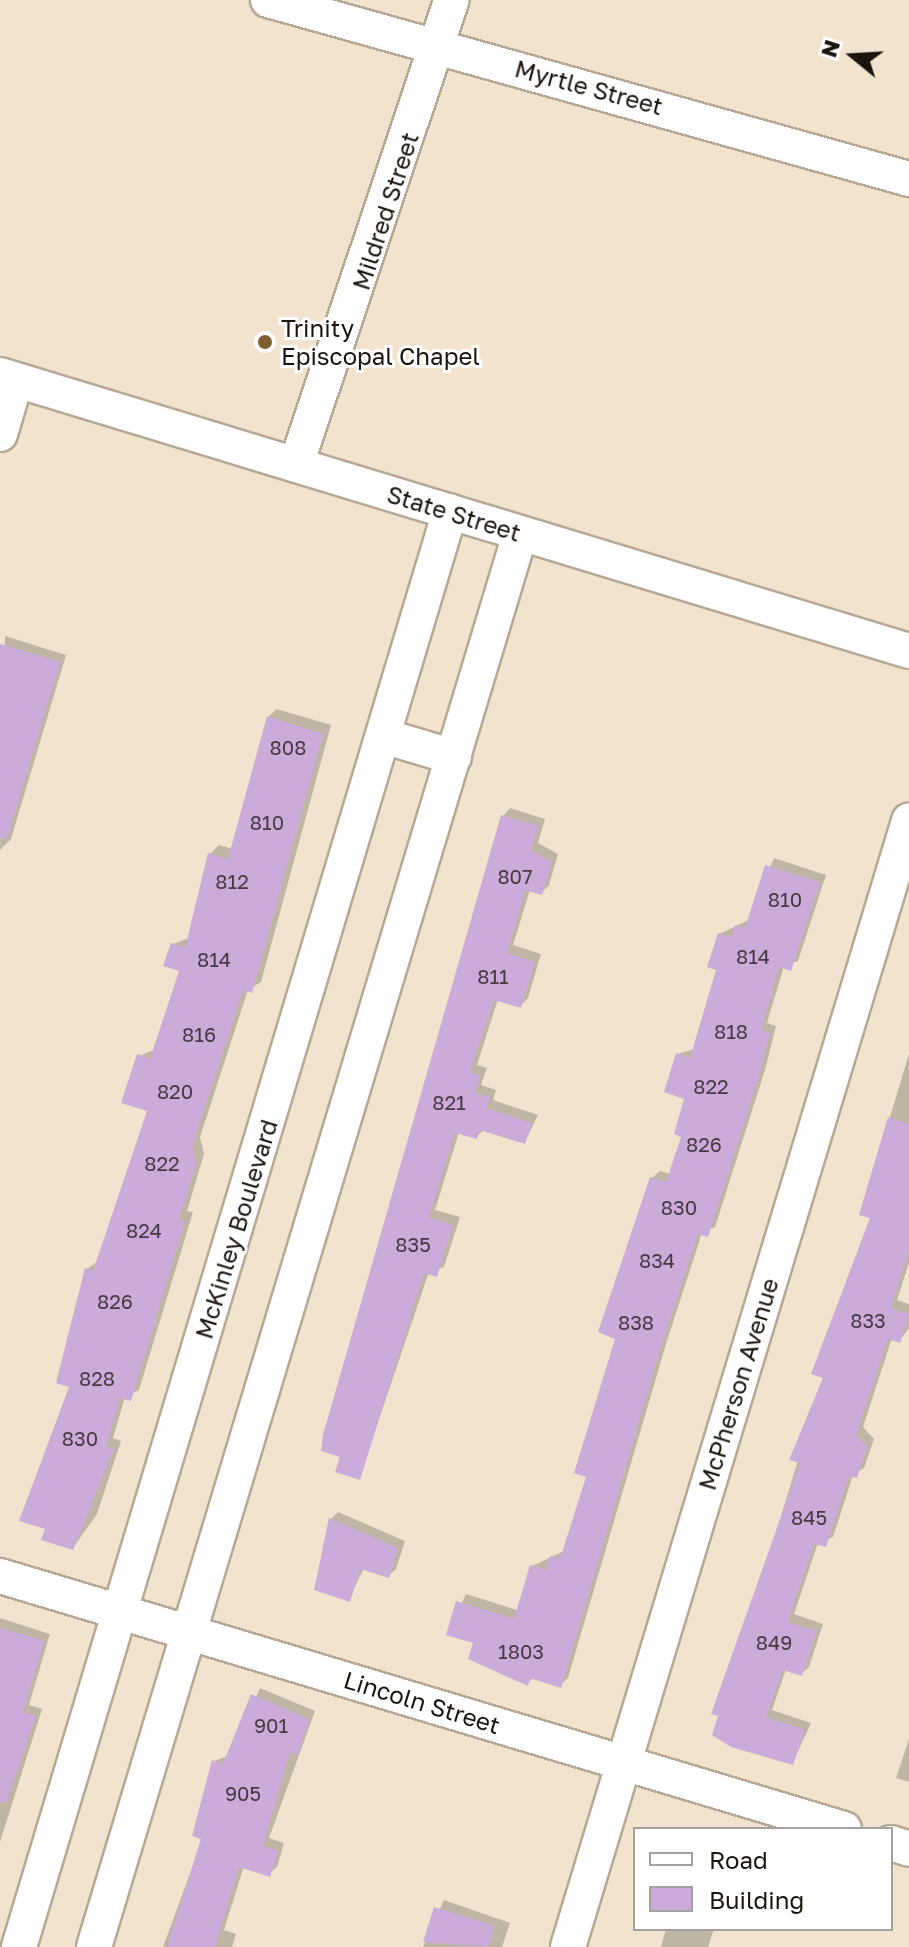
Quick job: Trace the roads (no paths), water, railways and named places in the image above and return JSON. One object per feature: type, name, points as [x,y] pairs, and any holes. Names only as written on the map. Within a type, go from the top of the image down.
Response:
[{"type":"street","name":"Myrtle Street","points":[[268,0],[909,179]]},
{"type":"street","name":"Mildred Street","points":[[296,465],[452,0]]},
{"type":"street","name":"State Street","points":[[8,378],[909,651]]},
{"type":"street","points":[[0,434],[8,378]]},
{"type":"street","name":"McKinley Boulevard","points":[[19,1947],[450,511]]},
{"type":"street","points":[[94,1947],[520,534]]},
{"type":"street","points":[[383,736],[454,757]]},
{"type":"street","name":"McPherson Avenue","points":[[568,1947],[909,821]]},
{"type":"street","name":"Lincoln Street","points":[[0,1576],[837,1827]]},
{"type":"place","name":"Trinity Episcopal Chapel","points":[[265,342]]}]
